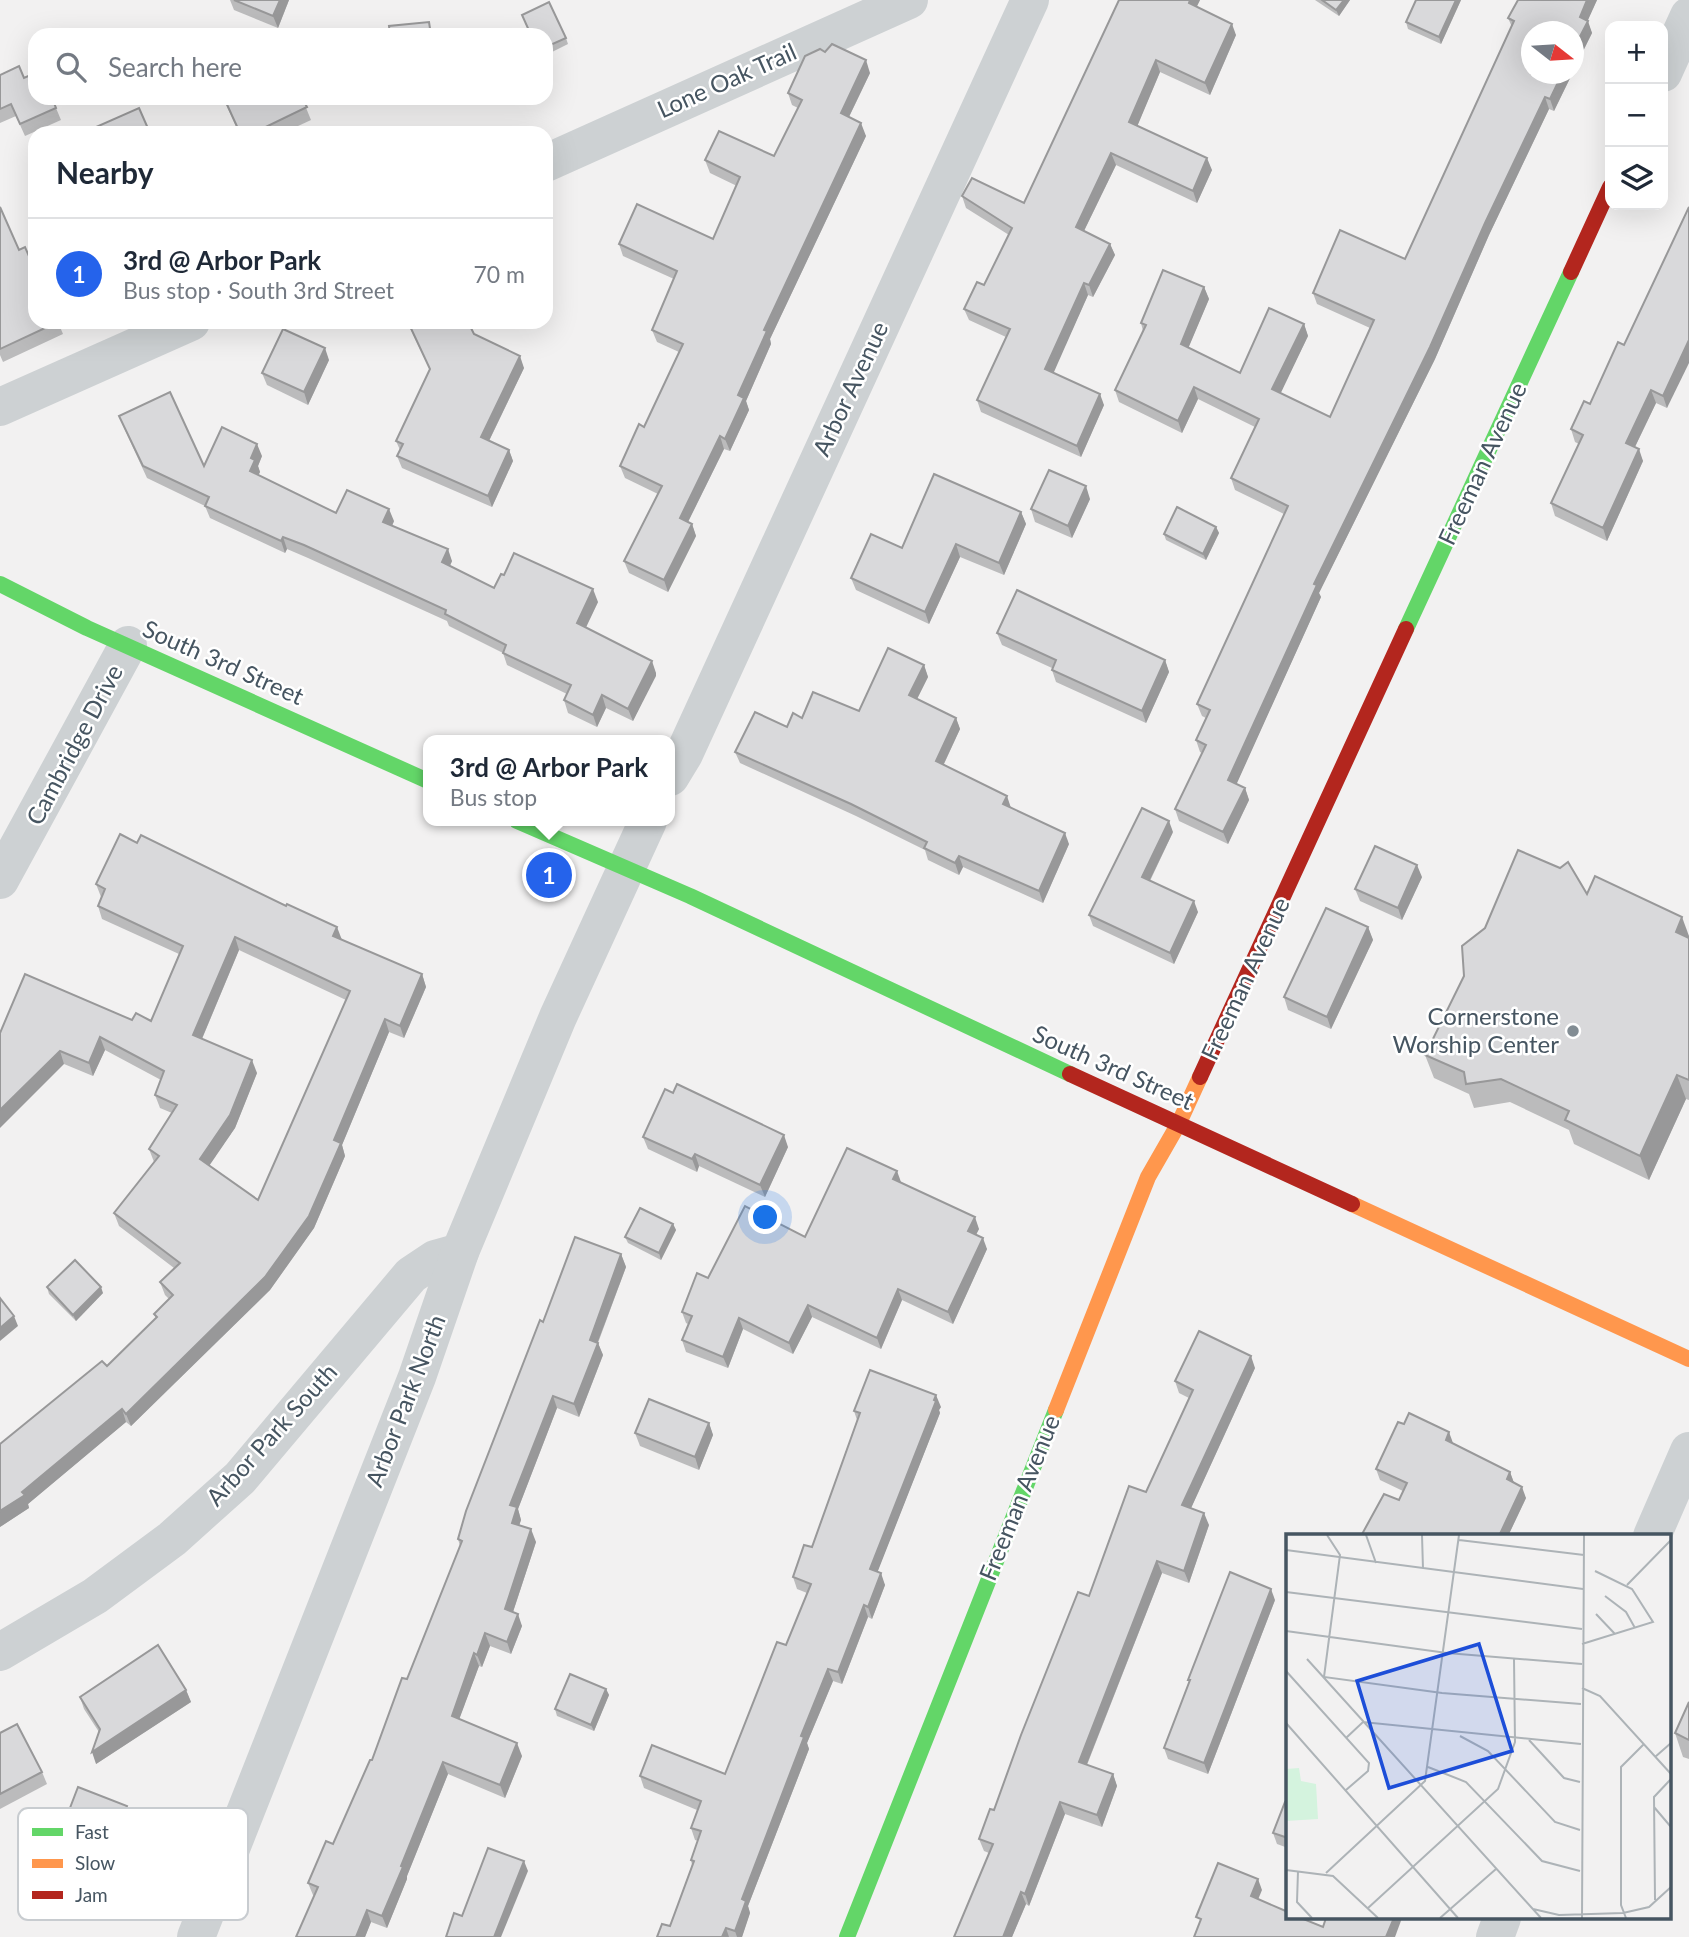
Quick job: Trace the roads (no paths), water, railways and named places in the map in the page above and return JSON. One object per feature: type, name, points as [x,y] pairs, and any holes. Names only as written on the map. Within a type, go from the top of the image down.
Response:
[{"type":"street","name":"Lone Oak Trail","points":[[553,160],[909,0]]},
{"type":"street","name":"Arbor Avenue","points":[[675,769],[1030,0]]},
{"type":"street","points":[[1668,62],[1689,16]]},
{"type":"street","name":"Freeman Avenue","points":[[846,1937],[1148,1177],[1179,1123],[1605,198]]},
{"type":"street","points":[[0,407],[175,329]]},
{"type":"street","name":"South 3rd Street","points":[[0,584],[87,628],[423,779]]},
{"type":"street","name":"Cambridge Drive","points":[[0,880],[128,645]]},
{"type":"street","name":"South 3rd Street","points":[[528,826],[690,896],[895,994],[1689,1359]]},
{"type":"street","points":[[625,869],[646,826]]},
{"type":"street","name":"Arbor Park North","points":[[247,1808],[418,1377],[460,1252],[558,1017],[625,869]]},
{"type":"street","name":"Arbor Park South","points":[[0,1652],[95,1596],[172,1539],[240,1478],[411,1275],[435,1259],[460,1252]]},
{"type":"street","points":[[1653,1534],[1689,1451]]},
{"type":"street","name":"Arbor Park North","points":[[196,1937],[203,1920]]},
{"type":"street","points":[[1495,1937],[1501,1920]]},
{"type":"place","name":"3rd @ Arbor Park","points":[[549,875]]},
{"type":"place","name":"Cornerstone Worship Center","points":[[1573,1031]]}]
